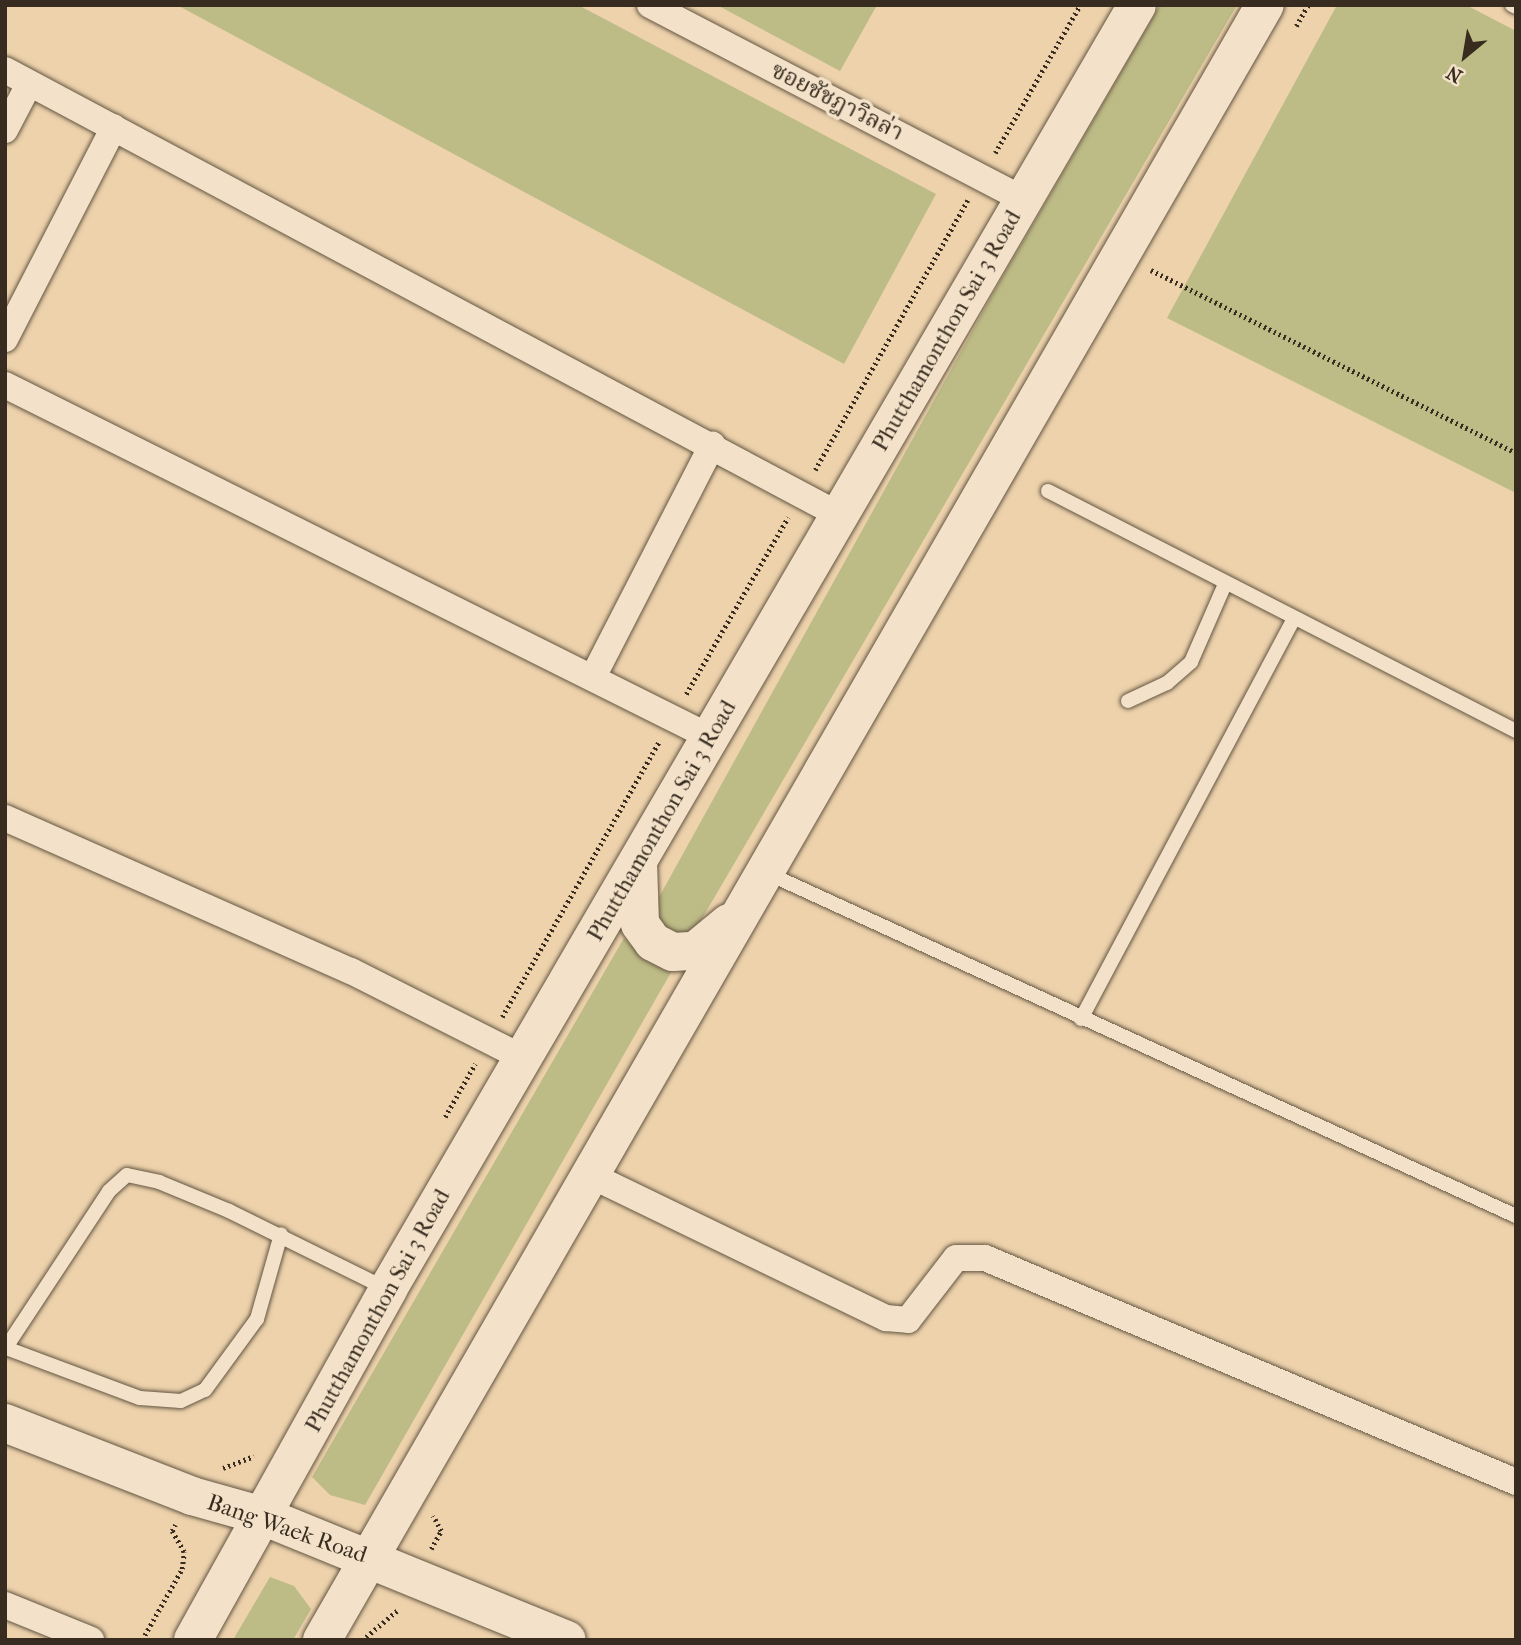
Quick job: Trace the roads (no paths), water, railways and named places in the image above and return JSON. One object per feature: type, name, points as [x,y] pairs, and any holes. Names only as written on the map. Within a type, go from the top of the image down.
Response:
[{"type":"main road","name":"Phutthamonthon Sai 3 Road","points":[[193,1640],[388,1289],[712,738],[1137,5]]},
{"type":"main road","points":[[321,1640],[1265,5]]},
{"type":"main road","points":[[638,863],[640,924],[653,942],[673,952],[695,951],[739,915]]},
{"type":"main road","name":"Bang Waek Road","points":[[5,1423],[192,1496],[263,1516],[567,1640]]},
{"type":"street","name":"ซอยชัชฎาวิลล่า","points":[[650,5],[1024,200]]},
{"type":"street","points":[[5,69],[839,515]]},
{"type":"street","points":[[5,130],[29,84]]},
{"type":"street","points":[[5,339],[114,127]]},
{"type":"street","points":[[5,385],[284,528],[594,675],[712,738]]},
{"type":"street","points":[[594,675],[712,445]]},
{"type":"street","points":[[5,818],[490,1039],[523,1058]]},
{"type":"street","points":[[590,1175],[886,1318],[908,1320],[956,1258],[985,1258],[1516,1482]]},
{"type":"street","points":[[5,1605],[91,1640]]},
{"type":"lane","points":[[1048,491],[1293,620],[1516,731]]},
{"type":"lane","points":[[1128,701],[1167,683],[1191,662],[1225,584]]},
{"type":"lane","points":[[1080,1018],[1293,620]]},
{"type":"lane","points":[[765,873],[1516,1216]]},
{"type":"lane","points":[[281,1234],[257,1319],[205,1390],[181,1401],[140,1398],[5,1349],[109,1191],[127,1175],[159,1182],[281,1234],[388,1289]]}]
